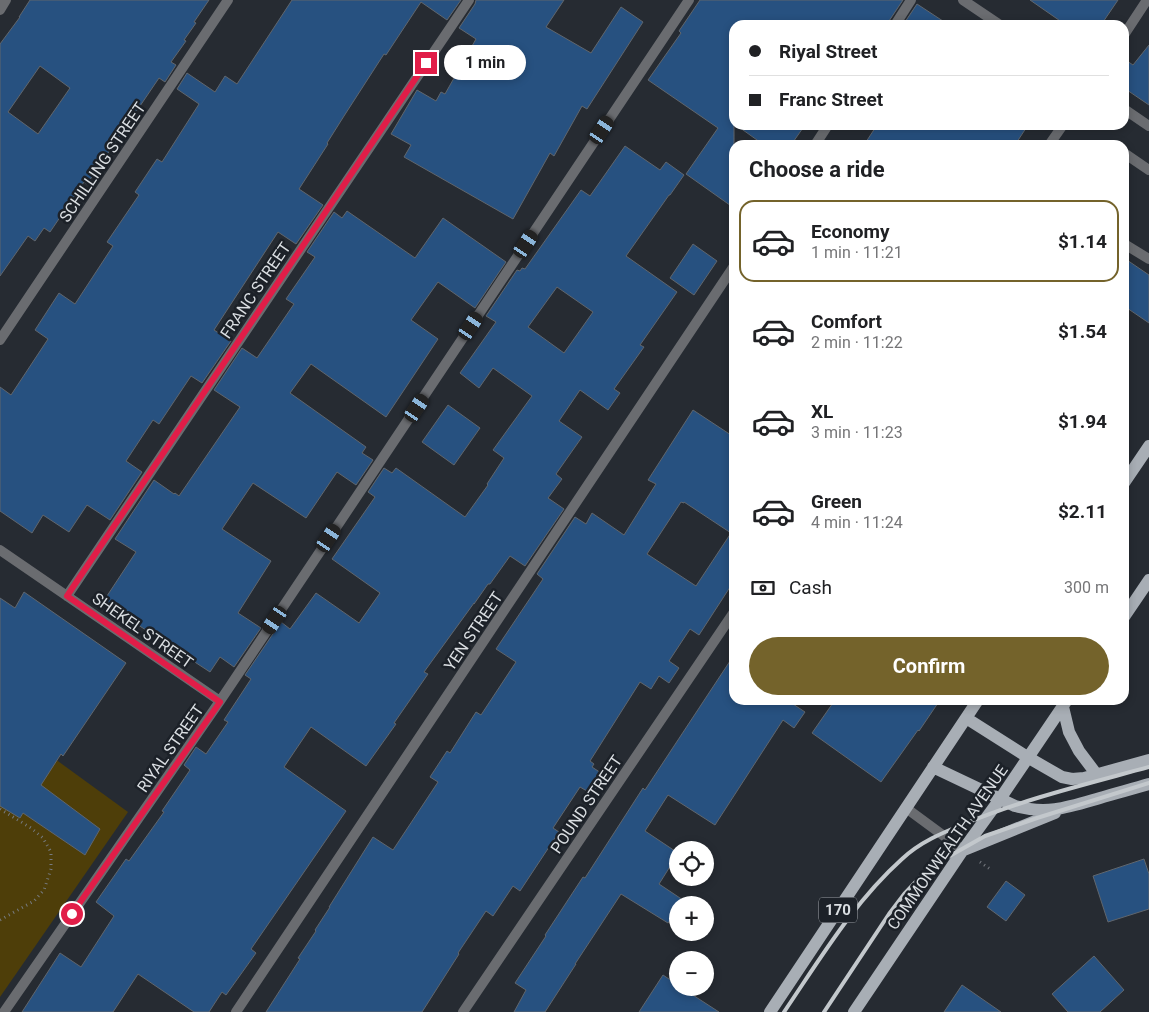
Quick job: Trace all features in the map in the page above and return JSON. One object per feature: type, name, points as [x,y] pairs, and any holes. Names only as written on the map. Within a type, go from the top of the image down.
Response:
[{"type":"main road","points":[[1129,476],[1149,446]]},
{"type":"main road","points":[[1129,610],[1149,580]]},
{"type":"main road","name":"170","points":[[770,1012],[975,705]]},
{"type":"main road","name":"COMMONWEALTH AVENUE","points":[[854,1012],[1064,705]]},
{"type":"main road","points":[[1065,705],[1069,732],[1097,775]]},
{"type":"main road","points":[[966,718],[1028,758],[1062,776],[1072,779],[1097,775],[1149,760]]},
{"type":"main road","points":[[933,767],[1015,806],[1030,810],[1064,809]]},
{"type":"main road","points":[[963,850],[1064,809],[1149,784]]},
{"type":"street","points":[[0,10],[6,0]]},
{"type":"street","name":"SCHILLING STREET","points":[[0,340],[228,0]]},
{"type":"street","name":"FRANC STREET","points":[[67,596],[468,0]]},
{"type":"street","name":"RIYAL STREET","points":[[4,1012],[220,702],[689,0]]},
{"type":"street","points":[[898,20],[912,0]]},
{"type":"street","points":[[963,0],[993,20]]},
{"type":"street","points":[[1129,27],[1147,0]]},
{"type":"street","points":[[1129,112],[1149,126]]},
{"type":"street","points":[[1129,156],[1149,170]]},
{"type":"street","points":[[1129,247],[1149,259]]},
{"type":"street","name":"YEN STREET","points":[[236,1012],[729,273]]},
{"type":"street","name":"SHEKEL STREET","points":[[0,550],[220,702]]},
{"type":"street","name":"POUND STREET","points":[[463,1012],[729,619]]},
{"type":"street","points":[[906,808],[963,850]]},
{"type":"path","points":[[0,809],[31,828],[43,838],[51,852],[51,869],[44,890],[34,901],[0,920]]},
{"type":"shaded area","points":[[0,719],[128,812],[0,997]]},
{"type":"building","points":[[30,0],[209,0],[194,22],[196,23],[184,40],[186,41],[171,62],[176,65],[165,82],[159,78],[87,184],[84,182],[50,232],[44,228],[35,241],[28,236],[0,276],[0,44]],"holes":[[[40,66],[70,88],[38,134],[8,112]]]},
{"type":"building","points":[[292,0],[461,0],[447,20],[421,2],[386,55],[384,54],[299,189],[323,205],[296,244],[278,232],[214,330],[231,341],[202,383],[191,376],[159,424],[153,420],[126,461],[142,472],[110,520],[87,505],[69,532],[43,515],[32,533],[0,511],[0,387],[11,395],[48,339],[35,330],[59,293],[75,304],[113,246],[107,242],[139,195],[135,192],[157,159],[162,162],[199,104],[177,89],[187,73],[215,92],[225,76],[237,84]]},
{"type":"building","points":[[476,0],[564,0],[546,27],[591,53],[621,7],[643,22],[587,109],[582,106],[554,156],[550,153],[513,219],[404,157],[411,145],[391,134],[417,90],[436,101],[441,92],[445,94],[476,39],[459,28]]},
{"type":"building","points":[[700,0],[903,0],[890,20],[729,20],[729,130],[734,130],[734,140],[729,140],[729,204],[686,174],[718,128],[648,80],[681,33],[679,31]]},
{"type":"building","points":[[1030,0],[1118,0],[1104,20],[1059,20]]},
{"type":"building","points":[[917,4],[941,20],[906,20]]},
{"type":"building","points":[[1149,45],[1149,105],[1129,91],[1129,62],[1133,65]]},
{"type":"building","points":[[743,130],[802,130],[794,140],[757,140]]},
{"type":"building","points":[[874,130],[1025,130],[1018,140],[867,140]]},
{"type":"building","points":[[625,146],[660,170],[666,162],[684,175],[626,256],[677,292],[640,345],[644,347],[614,389],[620,393],[608,410],[580,390],[559,421],[582,437],[556,474],[562,479],[548,498],[564,509],[525,566],[510,556],[490,584],[488,584],[424,672],[428,674],[366,766],[311,727],[284,767],[346,811],[251,949],[256,953],[226,995],[222,992],[209,1012],[194,1012],[138,974],[113,1012],[22,1012],[60,953],[81,967],[114,916],[96,902],[126,859],[129,861],[164,812],[162,811],[190,770],[184,765],[196,747],[206,754],[228,722],[224,720],[251,679],[245,675],[281,622],[290,629],[316,593],[359,623],[380,593],[332,559],[375,497],[368,492],[384,468],[392,473],[396,468],[465,517],[488,485],[504,458],[493,450],[532,396],[493,368],[479,388],[460,373],[496,322],[486,316],[517,270],[525,269],[581,190],[590,196]],"holes":[[[557,287],[593,312],[564,353],[528,327]]]},
{"type":"building","points":[[347,211],[415,258],[443,218],[506,262],[475,308],[438,282],[411,320],[438,339],[386,417],[311,364],[290,393],[366,447],[362,453],[373,460],[356,485],[337,472],[306,518],[253,483],[222,529],[271,561],[238,613],[261,628],[234,667],[220,657],[210,672],[103,602],[136,552],[115,539],[154,480],[179,496],[240,407],[214,390],[242,348],[257,358],[294,304],[286,299],[315,257],[307,252],[334,212],[342,218]]},
{"type":"building","points":[[693,244],[717,261],[694,295],[670,278]]},
{"type":"building","points":[[1129,261],[1149,275],[1149,323],[1129,309]]},
{"type":"building","points":[[448,405],[480,428],[454,465],[422,442]]},
{"type":"building","points":[[693,410],[729,434],[729,532],[684,502],[681,502],[647,554],[696,586],[729,536],[729,589],[699,635],[690,629],[669,661],[679,668],[669,683],[659,676],[651,689],[640,682],[590,761],[594,764],[592,767],[604,775],[592,794],[580,787],[553,828],[559,832],[520,891],[513,886],[493,916],[486,911],[422,1012],[266,1012],[373,837],[393,850],[438,782],[430,777],[447,751],[450,753],[476,712],[481,715],[516,662],[496,649],[543,579],[537,574],[575,517],[586,524],[592,513],[624,535],[656,484],[648,480]]},
{"type":"building","points":[[24,592],[126,663],[41,785],[100,829],[85,855],[23,813],[20,818],[0,806],[0,598],[15,608]]},
{"type":"building","points":[[729,663],[729,705],[794,705],[805,712],[794,728],[783,720],[715,825],[668,795],[645,831],[669,847],[669,868],[659,884],[677,896],[669,896],[668,923],[621,894],[545,1012],[514,1012],[526,990],[515,983],[643,788],[645,790]]},
{"type":"building","points":[[832,705],[937,705],[881,782],[812,733]]},
{"type":"building","points":[[1144,859],[1149,874],[1149,909],[1108,922],[1093,876]]},
{"type":"building","points":[[1006,881],[1025,895],[1006,921],[987,907]]},
{"type":"building","points":[[1094,956],[1124,990],[1100,1012],[1068,1012],[1052,994]]},
{"type":"building","points":[[663,975],[669,979],[669,996],[694,996],[719,1012],[639,1012]]},
{"type":"building","points":[[962,985],[1001,1012],[944,1012]]},
{"type":"railway","points":[[784,1012],[853,912],[885,876],[916,848],[931,838],[1010,807],[1149,767]]},
{"type":"railway","points":[[824,1012],[905,893],[922,875],[939,862],[985,836],[1149,783]]},
{"type":"route","points":[[72,914],[220,702],[67,596],[426,63]]}]
